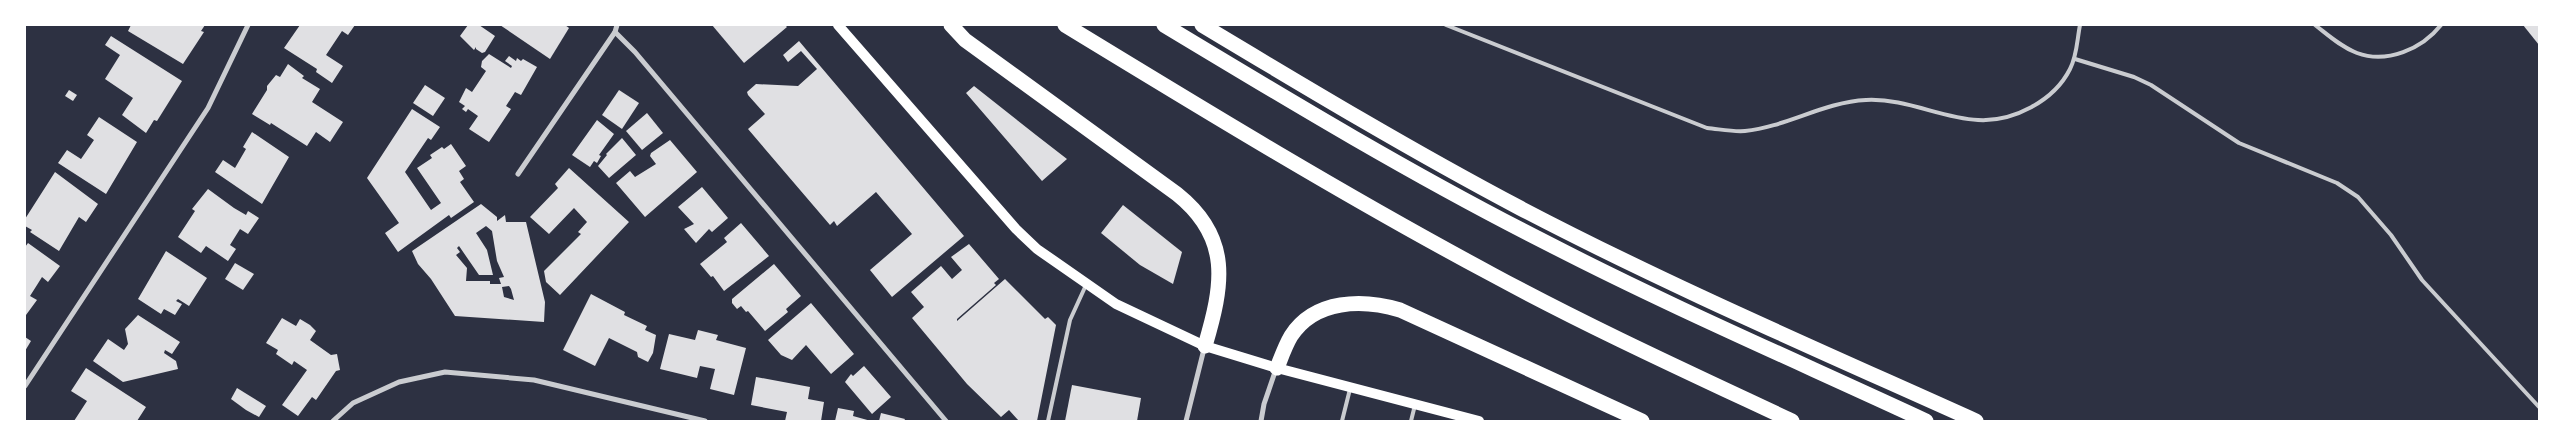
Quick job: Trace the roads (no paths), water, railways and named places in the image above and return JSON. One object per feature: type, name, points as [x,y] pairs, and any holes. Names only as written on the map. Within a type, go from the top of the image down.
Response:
[{"type":"highway","points":[[951,25],[965,40],[1177,194],[1200,216],[1214,244],[1219,260],[1220,275],[1216,311],[1205,346]]},
{"type":"highway","points":[[1065,25],[1340,190],[1494,276],[1606,333],[1792,421]]},
{"type":"highway","points":[[1164,25],[1374,150],[1546,243],[1727,332],[1926,421]]},
{"type":"highway","points":[[1202,25],[1406,145],[1529,212],[1750,320],[1976,421]]},
{"type":"highway","points":[[1277,368],[1292,335],[1314,314],[1332,306],[1355,302],[1378,303],[1400,310],[1642,421]]},
{"type":"main road","points":[[838,25],[1016,229],[1037,249],[1086,285],[1136,315],[1205,346],[1350,388],[1479,421]]},
{"type":"street","points":[[25,386],[208,108],[248,25]]},
{"type":"street","points":[[518,174],[615,32],[617,25]]},
{"type":"street","points":[[615,32],[635,52],[787,230],[946,421]]},
{"type":"street","points":[[1186,421],[1205,346]]},
{"type":"street","points":[[1260,421],[1277,368]]},
{"type":"street","points":[[333,421],[353,403],[399,382],[445,372],[534,380],[705,421]]},
{"type":"lane","points":[[1446,25],[1707,128],[1744,131],[1766,127],[1833,107],[1865,100],[1911,104],[1979,120],[1999,119],[2016,114],[2036,105],[2056,89],[2070,70],[2075,59],[2080,25]]},
{"type":"lane","points":[[2315,25],[2346,48],[2371,56],[2387,56],[2404,52],[2420,45],[2441,25]]},
{"type":"lane","points":[[2075,59],[2134,77],[2151,85],[2239,143],[2337,183],[2358,197],[2373,212],[2422,280],[2539,407]]},
{"type":"lane","points":[[1048,421],[1070,320],[1086,285]]},
{"type":"lane","points":[[1342,421],[1350,388]]},
{"type":"lane","points":[[1411,421],[1415,405]]}]
